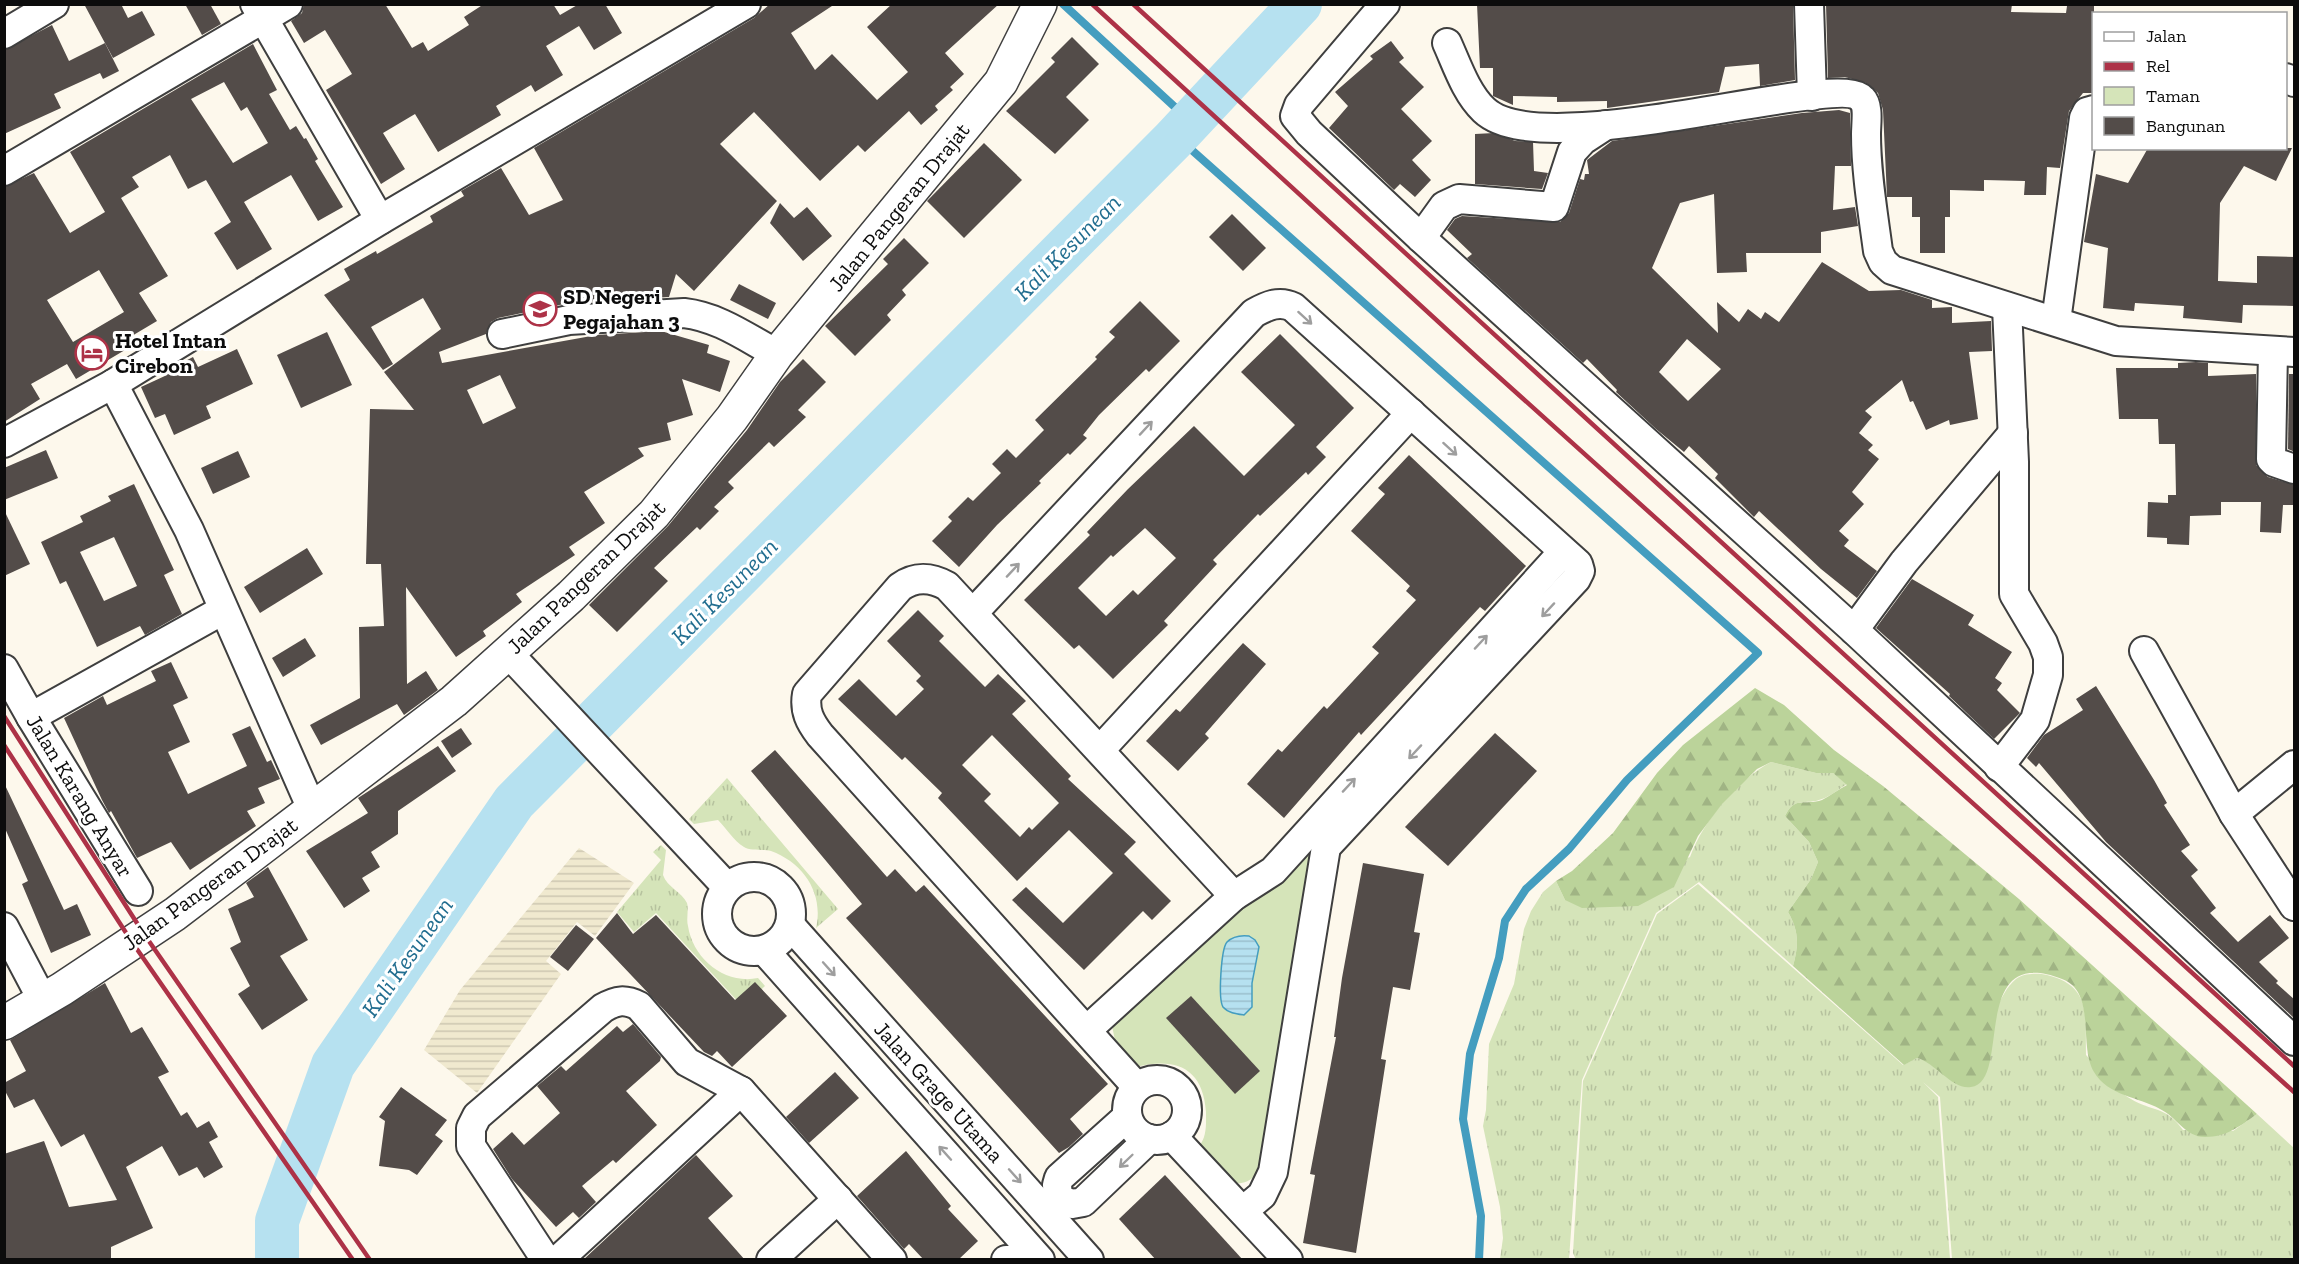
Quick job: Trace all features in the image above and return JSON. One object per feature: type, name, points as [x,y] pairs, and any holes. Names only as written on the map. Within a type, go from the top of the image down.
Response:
[{"type":"street","points":[[4,34],[54,4]]},
{"type":"street","points":[[4,443],[113,384],[715,13],[746,4]]},
{"type":"street","points":[[1385,4],[1299,105],[1295,116],[1309,133],[1420,238],[1854,630],[2295,1041]]},
{"type":"street","points":[[1809,4],[1812,96]]},
{"type":"street","name":"Jalan Pangeran Drajat","points":[[4,1023],[50,996],[175,914],[454,701],[508,654],[654,514],[732,418],[777,354],[1001,82],[1039,5]]},
{"type":"street","points":[[4,171],[269,9],[380,220]]},
{"type":"street","points":[[1447,43],[1467,87],[1485,111],[1512,124],[1545,129],[1606,125],[1812,96],[1853,93],[1863,99],[1866,107],[1866,156],[1878,251],[1883,262],[1892,270],[2115,341],[2284,351],[2271,459],[2295,469]]},
{"type":"street","points":[[2056,321],[2084,118],[2087,112],[2092,111]]},
{"type":"street","points":[[1420,238],[1444,206],[1459,199],[1554,207],[1572,152],[1583,140],[1606,125]]},
{"type":"street","points":[[973,613],[1254,313],[1268,306],[1284,303],[1293,307],[1578,564],[1580,571],[1576,579],[1318,838],[1234,896],[1087,1030]]},
{"type":"street","points":[[1999,767],[2035,720],[2048,675],[2048,657],[2043,643],[2014,594],[2013,433],[2007,307]]},
{"type":"street","points":[[502,334],[569,320],[684,313],[701,315],[718,322],[777,354]]},
{"type":"street","points":[[113,384],[189,530],[312,809]]},
{"type":"street","points":[[1100,750],[1411,413]]},
{"type":"street","points":[[1854,630],[1904,562],[2013,433]]},
{"type":"street","points":[[1137,1087],[820,735],[809,720],[805,705],[807,694],[900,587],[908,581],[924,578],[937,580],[947,586],[973,613],[1234,896]]},
{"type":"street","points":[[31,717],[223,610]]},
{"type":"street","points":[[2144,651],[2234,814],[2295,906]]},
{"type":"street","points":[[508,654],[727,887]]},
{"type":"street","name":"Jalan Karang Anyar","points":[[4,669],[138,891]]},
{"type":"street","points":[[2234,814],[2295,765]]},
{"type":"street","points":[[1243,1212],[1262,1194],[1273,1172],[1318,838]]},
{"type":"street","points":[[749,877],[773,882],[789,901],[790,925],[775,945],[764,950],[747,951],[732,944],[721,932],[716,917],[718,901],[727,887],[749,877]]},
{"type":"street","name":"Jalan Grage Utama","points":[[790,925],[1052,1205],[1089,1260]]},
{"type":"street","points":[[4,927],[50,996]]},
{"type":"street","name":"Jalan Grage Utama","points":[[764,950],[1028,1257]]},
{"type":"street","points":[[546,1260],[471,1146],[471,1128],[477,1116],[603,1008],[616,1001],[629,1001],[639,1006],[687,1062],[741,1092],[892,1260]]},
{"type":"street","points":[[1052,1205],[1083,1202],[1160,1138],[1182,1127],[1187,1113],[1185,1099],[1177,1088],[1164,1081],[1150,1081],[1137,1087],[1126,1106],[1131,1127],[1160,1138],[1243,1212],[1288,1260]]},
{"type":"street","points":[[558,1260],[741,1092]]},
{"type":"street","points":[[1006,1260],[1028,1257],[1052,1205],[1059,1178],[1127,1117]]},
{"type":"street","points":[[771,1260],[838,1199]]},
{"type":"shaded area","points":[[579,848],[634,883],[595,936],[577,922],[546,961],[561,974],[477,1093],[424,1050],[460,990]]},
{"type":"green space","points":[[1755,688],[1784,705],[1834,750],[1883,786],[2019,899],[2257,1114],[2227,1133],[2213,1137],[2198,1136],[2186,1130],[2166,1112],[2107,1086],[2094,1072],[2089,1061],[2080,995],[2073,986],[2062,979],[2033,973],[2014,980],[2003,996],[1997,1017],[1990,1063],[1983,1079],[1971,1087],[1964,1087],[1917,1058],[1904,1065],[1793,966],[1797,938],[1788,912],[1811,879],[1818,862],[1809,842],[1785,816],[1797,803],[1822,800],[1847,785],[1833,773],[1816,773],[1771,762],[1757,769],[1722,804],[1698,836],[1674,887],[1638,906],[1582,908],[1565,900],[1556,881],[1572,871],[1613,833],[1657,773],[1683,745]]},
{"type":"green space","points":[[1771,762],[1816,773],[1833,773],[1847,784],[1822,799],[1793,805],[1785,816],[1809,842],[1818,862],[1811,879],[1788,912],[1797,938],[1793,966],[1699,882],[1656,913],[1582,1080],[1569,1259],[1500,1259],[1503,1238],[1500,1207],[1483,1126],[1486,1110],[1489,1044],[1514,984],[1524,929],[1531,911],[1543,892],[1556,881],[1565,900],[1690,857],[1704,829],[1723,803],[1746,780]]},
{"type":"green space","points":[[727,778],[838,909],[816,928],[818,915],[814,892],[809,881],[793,863],[771,851],[744,847],[718,820],[694,824],[689,819]]},
{"type":"green space","points":[[661,845],[666,850],[663,875],[687,903],[688,926],[696,949],[713,967],[723,973],[746,979],[758,978],[765,986],[743,1007],[656,913],[634,932],[617,912],[661,860],[653,852]]},
{"type":"green space","points":[[1308,853],[1311,853],[1263,1160],[1249,1181],[1233,1183],[1198,1148],[1206,1127],[1206,1112],[1204,1097],[1193,1076],[1185,1069],[1175,1065],[1150,1064],[1136,1067],[1116,1045],[1112,1026],[1240,908],[1281,883]]},
{"type":"green space","points":[[1698,884],[1903,1065],[1917,1058],[1929,1061],[1940,1071],[1983,1025],[2016,979],[2035,974],[2062,980],[2079,995],[2083,1004],[2086,1055],[2125,1095],[2170,1116],[2183,1130],[2233,1131],[2257,1114],[2294,1148],[2294,1259],[1952,1259],[1940,1097],[1923,1082],[1938,1097],[1950,1259],[1576,1260],[1573,1253],[1583,1081],[1657,914]]},
{"type":"water","points":[[1237,936],[1249,936],[1259,947],[1252,983],[1252,1007],[1244,1015],[1230,1012],[1223,1007],[1221,974],[1227,942]]},
{"type":"building","points":[[84,4],[121,4],[128,18],[142,11],[155,35],[113,58]]},
{"type":"building","points":[[185,4],[210,4],[221,24],[202,35]]},
{"type":"building","points":[[304,4],[385,4],[412,48],[423,42],[428,51],[469,25],[464,17],[484,4],[553,4],[560,15],[579,4],[605,4],[622,33],[594,50],[579,26],[546,46],[563,75],[535,92],[531,85],[496,106],[501,115],[438,152],[415,114],[383,133],[405,169],[381,184],[326,90],[352,74],[325,30],[304,43],[291,21],[302,13]]},
{"type":"building","points":[[770,4],[835,4],[791,33],[815,70],[832,54],[877,100],[908,72],[867,27],[892,4],[999,4],[945,53],[964,74],[950,87],[953,90],[935,106],[938,110],[921,125],[909,111],[865,152],[858,145],[820,181],[754,112],[720,144],[777,201],[694,291],[676,274],[669,297],[585,302],[583,297],[564,304],[498,318],[491,322],[486,334],[439,352],[442,363],[597,335],[661,331],[709,345],[707,353],[730,361],[720,392],[682,379],[693,415],[667,423],[671,440],[638,448],[644,456],[584,492],[605,523],[569,547],[575,555],[516,594],[522,602],[483,631],[486,636],[456,657],[406,587],[407,684],[426,671],[438,690],[404,715],[397,704],[321,745],[310,725],[360,698],[359,627],[384,626],[381,564],[366,564],[370,409],[414,410],[384,372],[441,329],[423,298],[371,327],[393,364],[383,370],[324,295],[350,280],[344,269],[376,251],[377,254],[433,222],[430,216],[464,196],[461,191],[501,168],[529,215],[563,200],[534,148],[754,18]],"holes":[[[500,375],[516,408],[483,424],[467,390]]]},
{"type":"building","points":[[1477,4],[1793,4],[1795,80],[1760,86],[1759,64],[1725,67],[1719,92],[1607,108],[1607,101],[1557,102],[1557,97],[1513,96],[1513,105],[1493,96],[1493,68],[1480,68]]},
{"type":"building","points":[[1826,4],[2012,4],[2011,12],[2066,13],[2067,6],[2094,6],[2094,12],[2092,12],[2092,93],[2083,93],[2069,111],[2060,168],[2047,167],[2046,195],[2024,195],[2025,181],[1984,180],[1984,191],[1950,190],[1950,217],[1945,217],[1945,253],[1920,253],[1920,217],[1912,217],[1912,197],[1887,197],[1883,110],[1878,93],[1866,83],[1845,77],[1828,78]]},
{"type":"building","points":[[52,25],[69,61],[105,43],[119,71],[103,79],[100,73],[54,94],[61,108],[4,134],[4,50]]},
{"type":"building","points":[[1072,37],[1099,64],[1066,97],[1089,120],[1055,154],[1006,111],[1055,62],[1051,58]]},
{"type":"building","points":[[1391,41],[1404,58],[1399,62],[1424,87],[1401,109],[1432,141],[1412,160],[1431,180],[1415,197],[1400,184],[1394,190],[1329,128],[1348,106],[1335,92],[1373,59],[1370,56]]},
{"type":"building","points":[[253,44],[277,90],[269,94],[290,130],[296,126],[304,139],[306,138],[318,159],[315,161],[343,207],[318,221],[291,175],[244,202],[272,249],[237,270],[214,233],[231,222],[206,180],[188,189],[170,155],[132,177],[139,187],[121,198],[168,276],[139,293],[157,321],[120,343],[125,350],[76,379],[67,364],[31,384],[40,399],[4,422],[4,187],[34,173],[70,233],[105,212],[70,152]],"holes":[[[224,82],[241,111],[247,107],[268,143],[233,163],[191,99]],[[99,270],[124,312],[73,342],[47,300]]]},
{"type":"building","points":[[1839,110],[1850,113],[1851,166],[1835,166],[1833,210],[1855,207],[1858,226],[1821,232],[1821,253],[1746,253],[1747,272],[1717,273],[1714,194],[1680,203],[1652,268],[1718,333],[1717,302],[1739,322],[1748,309],[1761,319],[1765,312],[1779,322],[1822,262],[1869,291],[1901,290],[1932,300],[1932,308],[1952,307],[1952,323],[1991,321],[1992,351],[1969,352],[1978,419],[1950,425],[1949,420],[1926,430],[1913,401],[1910,402],[1902,380],[1865,411],[1872,417],[1859,433],[1873,445],[1868,450],[1879,459],[1852,492],[1864,504],[1839,531],[1849,540],[1844,546],[1877,571],[1857,598],[1821,569],[1759,511],[1754,517],[1715,478],[1718,474],[1689,446],[1684,452],[1656,429],[1616,392],[1617,390],[1587,359],[1583,363],[1467,258],[1472,254],[1447,230],[1455,219],[1462,216],[1560,222],[1569,213],[1580,179],[1584,180],[1585,174],[1589,174],[1587,160],[1612,141],[1802,113]],"holes":[[[1687,339],[1721,369],[1688,401],[1659,372]]]},
{"type":"building","points":[[1494,133],[1515,141],[1533,142],[1534,171],[1548,173],[1542,189],[1475,184],[1475,134]]},
{"type":"building","points":[[984,143],[1022,180],[964,238],[927,201]]},
{"type":"building","points":[[2287,148],[2292,148],[2276,181],[2244,166],[2220,203],[2218,281],[2257,283],[2257,256],[2295,257],[2295,306],[2243,305],[2242,323],[2183,318],[2184,306],[2135,303],[2134,311],[2103,308],[2108,248],[2084,242],[2096,174],[2128,183],[2147,150],[2287,150]]},
{"type":"building","points":[[780,203],[794,218],[807,207],[832,236],[803,261],[770,223]]},
{"type":"building","points":[[1232,214],[1266,248],[1243,271],[1209,237]]},
{"type":"building","points":[[904,238],[929,263],[902,290],[906,295],[887,315],[891,320],[855,356],[825,326],[888,264],[883,259]]},
{"type":"building","points":[[739,284],[776,303],[768,319],[730,300]]},
{"type":"building","points":[[1140,301],[1180,341],[1149,372],[1146,369],[1099,415],[1083,435],[1087,438],[1039,481],[1041,483],[997,525],[959,567],[932,541],[952,521],[948,517],[968,497],[973,501],[1001,473],[992,464],[1007,449],[1016,458],[1044,430],[1035,420],[1097,359],[1095,357],[1115,337],[1109,332]]},
{"type":"building","points":[[327,332],[352,385],[301,408],[277,355]]},
{"type":"building","points":[[1280,334],[1354,408],[1316,447],[1326,457],[1308,475],[1306,472],[1260,516],[1258,514],[1213,560],[1217,564],[1164,621],[1168,625],[1113,679],[1079,645],[1074,649],[1024,600],[1090,535],[1087,532],[1128,489],[1194,426],[1244,476],[1295,425],[1241,372]],"holes":[[[1145,528],[1176,558],[1138,595],[1133,590],[1106,616],[1078,588],[1111,555],[1113,557]]]},
{"type":"building","points":[[237,349],[253,384],[206,406],[211,418],[174,435],[165,414],[155,418],[141,387],[167,375],[166,371],[193,357],[198,367]]},
{"type":"building","points":[[803,359],[826,382],[798,410],[806,417],[774,447],[769,442],[728,482],[734,488],[714,507],[719,511],[700,530],[697,527],[654,568],[668,581],[617,632],[589,605],[668,526],[747,430],[780,382]]},
{"type":"building","points":[[2178,363],[2208,363],[2208,376],[2256,374],[2256,465],[2268,477],[2295,485],[2295,505],[2283,505],[2281,533],[2260,532],[2261,502],[2221,502],[2221,515],[2190,516],[2189,545],[2167,544],[2167,538],[2147,537],[2148,502],[2168,503],[2168,495],[2176,495],[2175,444],[2159,444],[2158,419],[2119,419],[2116,368],[2178,368]]},
{"type":"building","points":[[2289,374],[2295,374],[2295,452],[2288,449]]},
{"type":"building","points":[[46,450],[58,478],[4,500],[4,468]]},
{"type":"building","points":[[238,451],[250,477],[213,494],[201,468]]},
{"type":"building","points":[[1409,455],[1526,566],[1485,611],[1480,607],[1361,735],[1359,732],[1284,818],[1247,784],[1278,749],[1282,752],[1324,706],[1327,709],[1379,653],[1372,647],[1416,600],[1406,591],[1410,586],[1351,531],[1385,494],[1378,488]]},
{"type":"building","points":[[134,484],[174,570],[164,575],[182,614],[145,635],[140,626],[97,647],[66,581],[60,584],[41,542],[83,522],[80,516],[111,501],[108,496]],"holes":[[[114,537],[137,586],[104,601],[80,552]]]},
{"type":"building","points":[[4,510],[30,564],[4,576]]},
{"type":"building","points":[[307,548],[323,574],[260,613],[244,587]]},
{"type":"building","points":[[1912,579],[1974,615],[1968,625],[2012,652],[1995,678],[2002,683],[1997,690],[2020,713],[1994,739],[1949,696],[1950,694],[1876,628]]},
{"type":"building","points":[[918,610],[944,636],[939,641],[985,687],[998,674],[1026,701],[1012,714],[1071,776],[1068,779],[1136,842],[1124,854],[1171,901],[1152,920],[1143,911],[1084,970],[1012,900],[1026,887],[1063,923],[1113,873],[1069,830],[1017,881],[938,798],[942,793],[905,757],[902,760],[838,699],[859,679],[896,716],[924,689],[916,681],[921,676],[887,641]],"holes":[[[992,735],[1059,803],[1032,830],[1029,827],[1020,837],[984,801],[991,794],[962,765]]]},
{"type":"building","points":[[305,638],[316,656],[283,677],[272,658]]},
{"type":"building","points":[[1243,643],[1266,664],[1205,734],[1209,738],[1178,771],[1146,741],[1176,709],[1180,712]]},
{"type":"building","points":[[171,662],[188,698],[173,705],[190,742],[168,752],[188,794],[247,766],[232,734],[250,726],[267,762],[271,760],[280,779],[258,788],[265,803],[247,811],[256,826],[190,870],[171,842],[137,858],[111,811],[109,813],[102,800],[64,718],[103,696],[107,705],[156,681],[151,671]]},
{"type":"building","points":[[2096,686],[2154,780],[2167,803],[2164,805],[2190,845],[2181,851],[2198,870],[2191,876],[2216,908],[2210,913],[2238,942],[2270,915],[2289,938],[2259,962],[2278,981],[2276,983],[2295,1000],[2295,1019],[2106,842],[2039,763],[2036,767],[2027,758],[2044,735],[2083,710],[2076,699]]},
{"type":"building","points":[[461,728],[472,744],[452,758],[441,741]]},
{"type":"building","points":[[1495,733],[1537,771],[1448,866],[1405,827]]},
{"type":"building","points":[[438,746],[456,771],[398,811],[398,834],[371,852],[380,867],[362,878],[370,891],[344,908],[306,851],[368,813],[358,798]]},
{"type":"building","points":[[775,750],[887,877],[895,869],[916,892],[924,885],[1108,1084],[1070,1119],[1083,1134],[1069,1147],[1059,1153],[846,918],[862,904],[751,771]]},
{"type":"building","points":[[4,783],[64,910],[77,904],[91,935],[51,953],[22,884],[28,881],[4,826]]},
{"type":"building","points":[[1363,863],[1424,874],[1414,932],[1420,933],[1410,990],[1393,987],[1381,1059],[1386,1060],[1356,1253],[1303,1243],[1315,1175],[1310,1174],[1336,1037],[1334,1037],[1342,978]]},
{"type":"building","points":[[268,867],[308,940],[280,956],[308,1000],[262,1030],[238,994],[250,986],[230,948],[241,942],[228,909],[254,897],[246,883]]},
{"type":"building","points":[[617,913],[633,934],[656,915],[735,1000],[755,982],[787,1016],[732,1067],[717,1051],[712,1056],[704,1052],[596,938]]},
{"type":"building","points":[[576,925],[594,939],[568,971],[550,957]]},
{"type":"building","points":[[105,983],[131,1033],[142,1027],[169,1072],[158,1077],[181,1116],[187,1112],[197,1128],[209,1121],[218,1137],[209,1142],[223,1167],[204,1178],[197,1167],[179,1176],[162,1146],[126,1167],[153,1228],[111,1247],[111,1260],[4,1260],[4,1154],[44,1141],[69,1207],[117,1200],[84,1134],[61,1147],[34,1099],[14,1108],[4,1089],[4,1083],[26,1071],[10,1040]]},
{"type":"building","points":[[1191,996],[1260,1071],[1235,1094],[1166,1018]]},
{"type":"building","points":[[633,1024],[661,1057],[660,1061],[626,1091],[657,1125],[616,1163],[613,1160],[582,1186],[596,1202],[579,1218],[573,1212],[556,1227],[512,1179],[493,1149],[512,1132],[524,1145],[560,1113],[537,1086],[561,1066],[566,1071],[617,1026],[623,1032]]},
{"type":"building","points":[[835,1072],[859,1098],[809,1143],[786,1117]]},
{"type":"building","points":[[401,1087],[447,1120],[435,1135],[443,1141],[417,1175],[409,1170],[379,1166],[385,1121],[379,1117]]},
{"type":"building","points":[[906,1151],[951,1206],[948,1209],[978,1241],[958,1260],[924,1260],[909,1244],[904,1249],[857,1196]]},
{"type":"building","points":[[696,1155],[733,1196],[708,1218],[745,1260],[583,1260]]},
{"type":"building","points":[[1165,1175],[1243,1260],[1156,1260],[1119,1219]]},
{"type":"waterway","points":[[1063,4],[1190,121]]},
{"type":"waterway","name":"Kali Kesunean","points":[[277,1260],[277,1221],[333,1065],[514,802],[1173,140],[1300,4]]},
{"type":"waterway","points":[[1176,136],[1758,653],[1627,780],[1569,849],[1526,889],[1505,921],[1499,958],[1470,1054],[1463,1119],[1481,1216],[1479,1260]]},
{"type":"railway","points":[[1092,4],[1480,360],[2294,1092]]},
{"type":"railway","points":[[1133,4],[2294,1066]]},
{"type":"railway","points":[[4,716],[144,934],[370,1260]]},
{"type":"railway","points":[[4,745],[132,942],[353,1260]]},
{"type":"place","name":"SD Negeri Pegajahan 3","points":[[540,309]]},
{"type":"place","name":"Hotel Intan Cirebon","points":[[92,353]]}]
